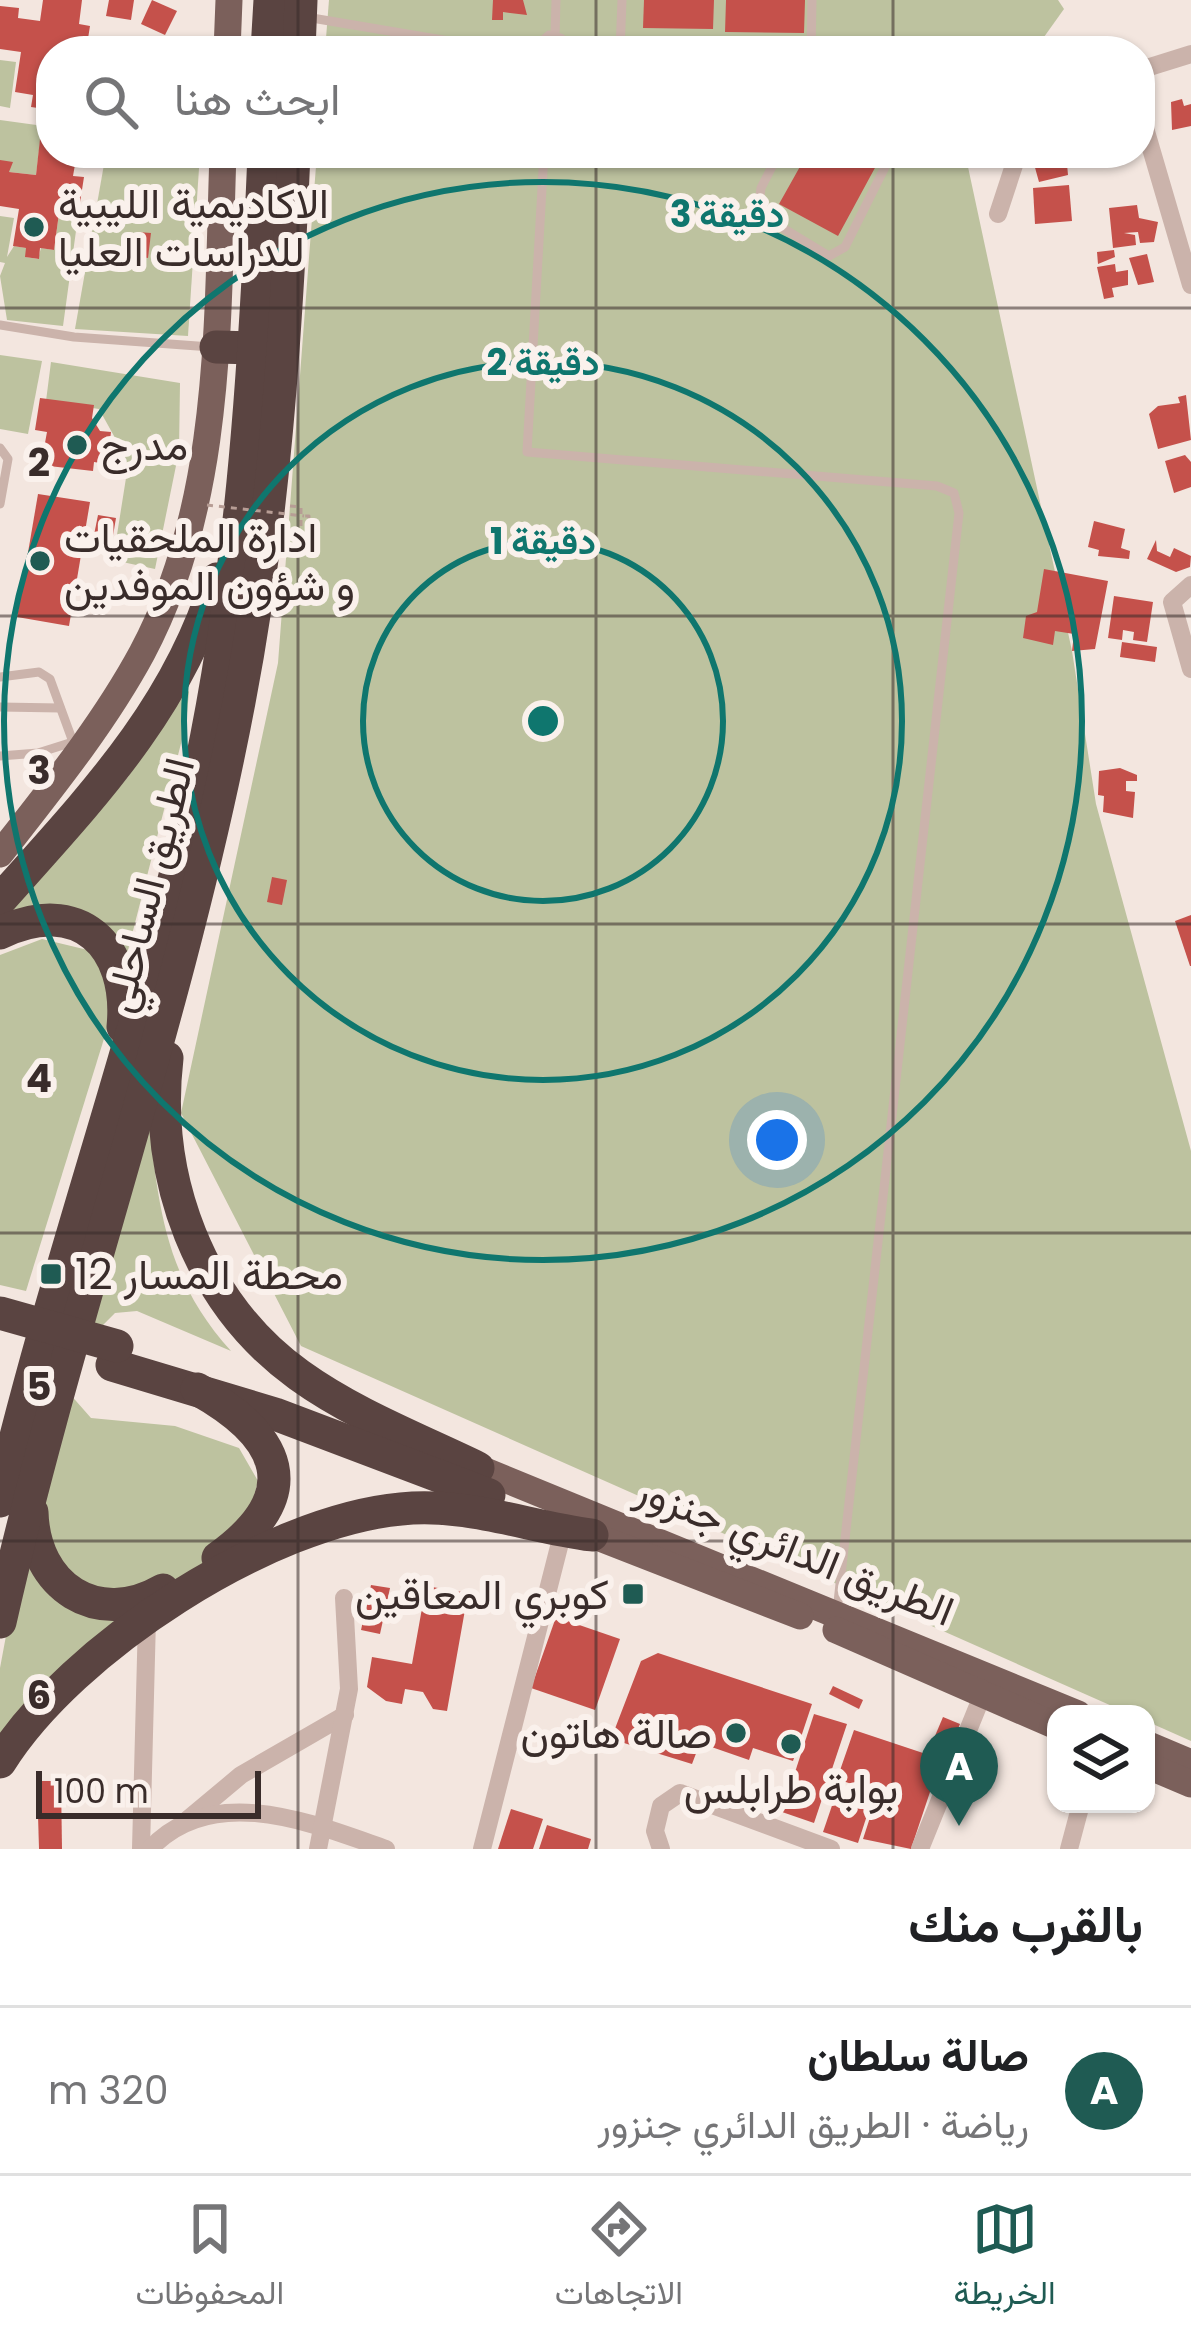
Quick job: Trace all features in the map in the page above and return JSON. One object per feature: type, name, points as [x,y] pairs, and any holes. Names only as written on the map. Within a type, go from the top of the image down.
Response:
[{"type":"highway","points":[[269,36],[270,0]]},
{"type":"highway","name":"الطريق الساحلي","points":[[0,1501],[34,1362],[118,1084],[191,809],[247,479],[263,168]]},
{"type":"highway","name":"الطريق الساحلي","points":[[0,1622],[31,1485],[177,966],[255,619],[285,355],[293,168]]},
{"type":"highway","points":[[216,347],[256,348]]},
{"type":"highway","points":[[0,901],[98,794],[145,733],[176,680],[210,602],[247,479]]},
{"type":"highway","points":[[0,933],[50,918],[75,922],[112,955],[122,982],[124,1014],[118,1084]]},
{"type":"highway","points":[[177,966],[162,1099],[168,1165],[187,1232],[216,1283],[250,1330],[294,1372],[334,1399],[478,1468]]},
{"type":"highway","points":[[0,1313],[197,1389],[355,1443],[577,1533]]},
{"type":"highway","points":[[0,1333],[115,1355],[284,1398],[478,1468]]},
{"type":"highway","points":[[0,1396],[34,1362]]},
{"type":"highway","points":[[31,1485],[32,1528],[43,1562],[65,1592],[106,1607],[148,1599],[217,1558],[259,1520],[274,1473],[257,1429],[197,1389]]},
{"type":"highway","points":[[0,1762],[68,1679],[147,1619],[260,1552],[354,1515],[446,1508],[577,1533]]},
{"type":"main road","points":[[228,36],[229,0]]},
{"type":"main road","points":[[0,854],[143,650],[175,575],[206,446],[216,347],[222,168]]},
{"type":"main road","name":"الطريق الدائري جنزور","points":[[478,1468],[837,1611],[1057,1705]]},
{"type":"main road","name":"الطريق الدائري جنزور","points":[[577,1533],[845,1634],[1047,1722]]},
{"type":"main road","points":[[1155,1748],[1191,1763]]},
{"type":"main road","points":[[1155,1769],[1191,1784]]},
{"type":"street","points":[[1155,65],[1191,53]]},
{"type":"street","points":[[1155,162],[1191,286]]},
{"type":"street","points":[[998,214],[1013,168]]},
{"type":"street","points":[[1191,585],[1172,602],[1191,669]]},
{"type":"street","points":[[482,1849],[577,1533]]},
{"type":"street","points":[[317,1849],[345,1715],[344,1598]]},
{"type":"street","points":[[141,1849],[147,1619]]},
{"type":"street","points":[[920,1849],[982,1696]]},
{"type":"street","points":[[151,1849],[241,1774],[345,1715]]},
{"type":"street","points":[[661,1849],[655,1831],[661,1806],[680,1793],[831,1849]]},
{"type":"street","points":[[187,1821],[274,1812],[386,1849]]},
{"type":"street","points":[[1069,1849],[1079,1813]]},
{"type":"lane","points":[[556,0],[556,36]]},
{"type":"lane","points":[[621,36],[622,0]]},
{"type":"lane","points":[[811,36],[812,0]]},
{"type":"lane","points":[[301,8],[436,36]]},
{"type":"lane","points":[[543,168],[527,452],[937,486],[954,494],[959,513],[837,1611]]},
{"type":"lane","points":[[771,168],[760,188],[758,213],[829,256],[845,247],[884,168]]},
{"type":"lane","points":[[0,325],[94,339],[216,347]]},
{"type":"lane","points":[[0,448],[8,459],[0,504]]},
{"type":"lane","points":[[0,677],[39,672],[50,679],[60,708],[81,740],[0,757]]},
{"type":"lane","points":[[0,707],[60,708]]},
{"type":"path","points":[[207,505],[304,516],[309,516],[308,528],[301,527],[301,507]]},
{"type":"green space","points":[[329,0],[1058,0],[1064,9],[1045,36],[326,36]]},
{"type":"green space","points":[[0,60],[16,62],[10,108],[0,106]]},
{"type":"green space","points":[[0,120],[36,125],[36,175],[9,172],[10,162],[0,162]]},
{"type":"green space","points":[[103,168],[199,168],[188,336],[75,329]]},
{"type":"green space","points":[[316,168],[968,168],[1072,651],[1096,804],[1191,1151],[1191,1741],[1155,1725],[1155,1705],[1110,1705],[301,1346],[181,1113],[278,663]]},
{"type":"green space","points":[[60,206],[79,209],[63,326],[7,320],[0,276],[5,263],[0,262],[0,216],[14,218],[7,257],[14,246],[26,248],[26,257],[38,259],[41,248],[54,250]]},
{"type":"green space","points":[[0,355],[42,361],[28,434],[0,429]]},
{"type":"green space","points":[[51,362],[180,383],[179,451],[155,569],[113,560],[126,478],[114,473],[114,436],[99,409],[46,401]]},
{"type":"green space","points":[[184,685],[189,692],[186,724],[125,962],[104,931],[0,915],[128,777]]},
{"type":"green space","points":[[42,939],[92,951],[103,964],[111,1016],[26,1291],[0,1285],[0,955]]},
{"type":"green space","points":[[147,1103],[160,1204],[177,1265],[208,1323],[231,1351],[137,1311],[115,1313],[102,1326],[88,1326]]},
{"type":"green space","points":[[69,1393],[91,1418],[175,1426],[239,1448],[258,1481],[243,1540],[148,1599],[109,1601],[36,1544]]},
{"type":"green space","points":[[22,1550],[42,1586],[62,1603],[130,1613],[0,1746],[0,1668]]},
{"type":"building","points":[[43,0],[82,0],[79,24],[90,26],[88,36],[36,36],[36,108],[31,107],[33,95],[15,92],[21,52],[0,49],[0,6],[19,8],[18,18],[40,21]]},
{"type":"building","points":[[109,0],[134,0],[131,20],[106,16]]},
{"type":"building","points":[[152,0],[177,11],[165,35],[141,24]]},
{"type":"building","points":[[493,0],[523,0],[527,15],[503,12],[503,20],[492,20]]},
{"type":"building","points":[[644,0],[714,0],[713,29],[643,28]]},
{"type":"building","points":[[726,0],[805,0],[804,33],[725,32]]},
{"type":"building","points":[[1182,99],[1184,106],[1191,104],[1191,126],[1172,130],[1171,102]]},
{"type":"building","points":[[0,160],[13,162],[9,172],[36,175],[37,168],[74,168],[73,176],[84,177],[79,209],[60,206],[54,250],[40,248],[39,259],[25,257],[26,248],[13,246],[19,209],[0,206]]},
{"type":"building","points":[[799,168],[875,168],[838,236],[779,204]]},
{"type":"building","points":[[1035,168],[1067,168],[1068,175],[1039,182]]},
{"type":"building","points":[[1069,185],[1072,221],[1035,224],[1033,188]]},
{"type":"building","points":[[1137,205],[1139,218],[1158,222],[1154,242],[1140,243],[1138,232],[1124,233],[1135,235],[1136,245],[1113,248],[1109,208]]},
{"type":"building","points":[[137,232],[151,233],[148,258],[134,256]]},
{"type":"building","points":[[1114,250],[1115,257],[1098,264],[1097,252]]},
{"type":"building","points":[[1147,254],[1154,282],[1138,285],[1129,258]]},
{"type":"building","points":[[1115,264],[1116,272],[1128,270],[1128,285],[1112,288],[1114,297],[1104,299],[1097,267]]},
{"type":"building","points":[[1186,395],[1191,440],[1158,449],[1149,414],[1158,406],[1180,403],[1178,397]]},
{"type":"building","name":"مدرج","points":[[40,398],[94,405],[92,418],[100,431],[111,432],[107,464],[94,462],[93,471],[49,466],[42,459],[47,432],[35,430]]},
{"type":"building","points":[[1185,455],[1191,462],[1191,487],[1174,493],[1165,461]]},
{"type":"building","points":[[38,494],[90,502],[69,626],[17,617]]},
{"type":"building","points":[[98,515],[116,518],[110,553],[91,550]]},
{"type":"building","points":[[1094,521],[1125,529],[1121,548],[1130,551],[1129,559],[1098,556],[1099,550],[1088,547]]},
{"type":"building","points":[[1156,540],[1157,551],[1170,557],[1174,548],[1191,556],[1190,567],[1176,572],[1147,559]]},
{"type":"building","points":[[1044,569],[1108,581],[1095,649],[1072,651],[1074,634],[1055,631],[1053,645],[1023,638],[1026,616],[1037,612]]},
{"type":"building","points":[[1114,596],[1153,602],[1147,642],[1133,640],[1134,632],[1123,630],[1122,640],[1108,638]]},
{"type":"building","points":[[1122,642],[1157,647],[1155,662],[1120,657]]},
{"type":"building","points":[[1120,768],[1137,775],[1137,781],[1126,781],[1126,791],[1135,792],[1133,818],[1103,812],[1104,796],[1098,795],[1099,771]]},
{"type":"building","points":[[272,877],[287,880],[282,905],[267,902]]},
{"type":"building","points":[[1191,915],[1191,966],[1190,966],[1175,921]]},
{"type":"building","points":[[371,1585],[390,1588],[380,1634],[361,1630]]},
{"type":"building","points":[[426,1586],[468,1593],[447,1711],[433,1709],[423,1692],[405,1689],[402,1704],[386,1701],[367,1687],[372,1657],[412,1664]]},
{"type":"building","points":[[556,1617],[620,1639],[595,1710],[531,1688]]},
{"type":"building","points":[[658,1653],[812,1704],[793,1761],[753,1748],[749,1760],[700,1743],[692,1764],[611,1739],[641,1661]]},
{"type":"building","points":[[833,1686],[863,1700],[859,1709],[829,1694]]},
{"type":"building","points":[[814,1714],[847,1724],[814,1823],[782,1812]]},
{"type":"building","points":[[943,1717],[960,1724],[949,1750],[932,1743]]},
{"type":"building","points":[[854,1730],[941,1759],[911,1849],[863,1839],[878,1793],[837,1779]]},
{"type":"building","points":[[37,1781],[61,1781],[62,1849],[39,1849]]},
{"type":"building","points":[[838,1788],[872,1800],[858,1843],[823,1832]]},
{"type":"building","points":[[511,1809],[543,1819],[533,1849],[498,1849]]},
{"type":"building","points":[[547,1825],[591,1839],[588,1849],[539,1849]]},
{"type":"place","name":"الاكاديمية الليبية للدراسات العليا","points":[[34,227]]},
{"type":"place","name":"مدرج","points":[[77,445]]},
{"type":"place","name":"ادارة الملحقيات و شؤون الموفدين","points":[[40,561]]},
{"type":"place","name":"محطة المسار 12","points":[[51,1274]]},
{"type":"place","name":"كوبري المعاقين","points":[[633,1594]]},
{"type":"place","name":"صالة هاتون","points":[[736,1733]]},
{"type":"place","name":"بوابة طرابلس","points":[[791,1744]]},
{"type":"place","name":"صالة سلطان","points":[[959,1826]]}]
